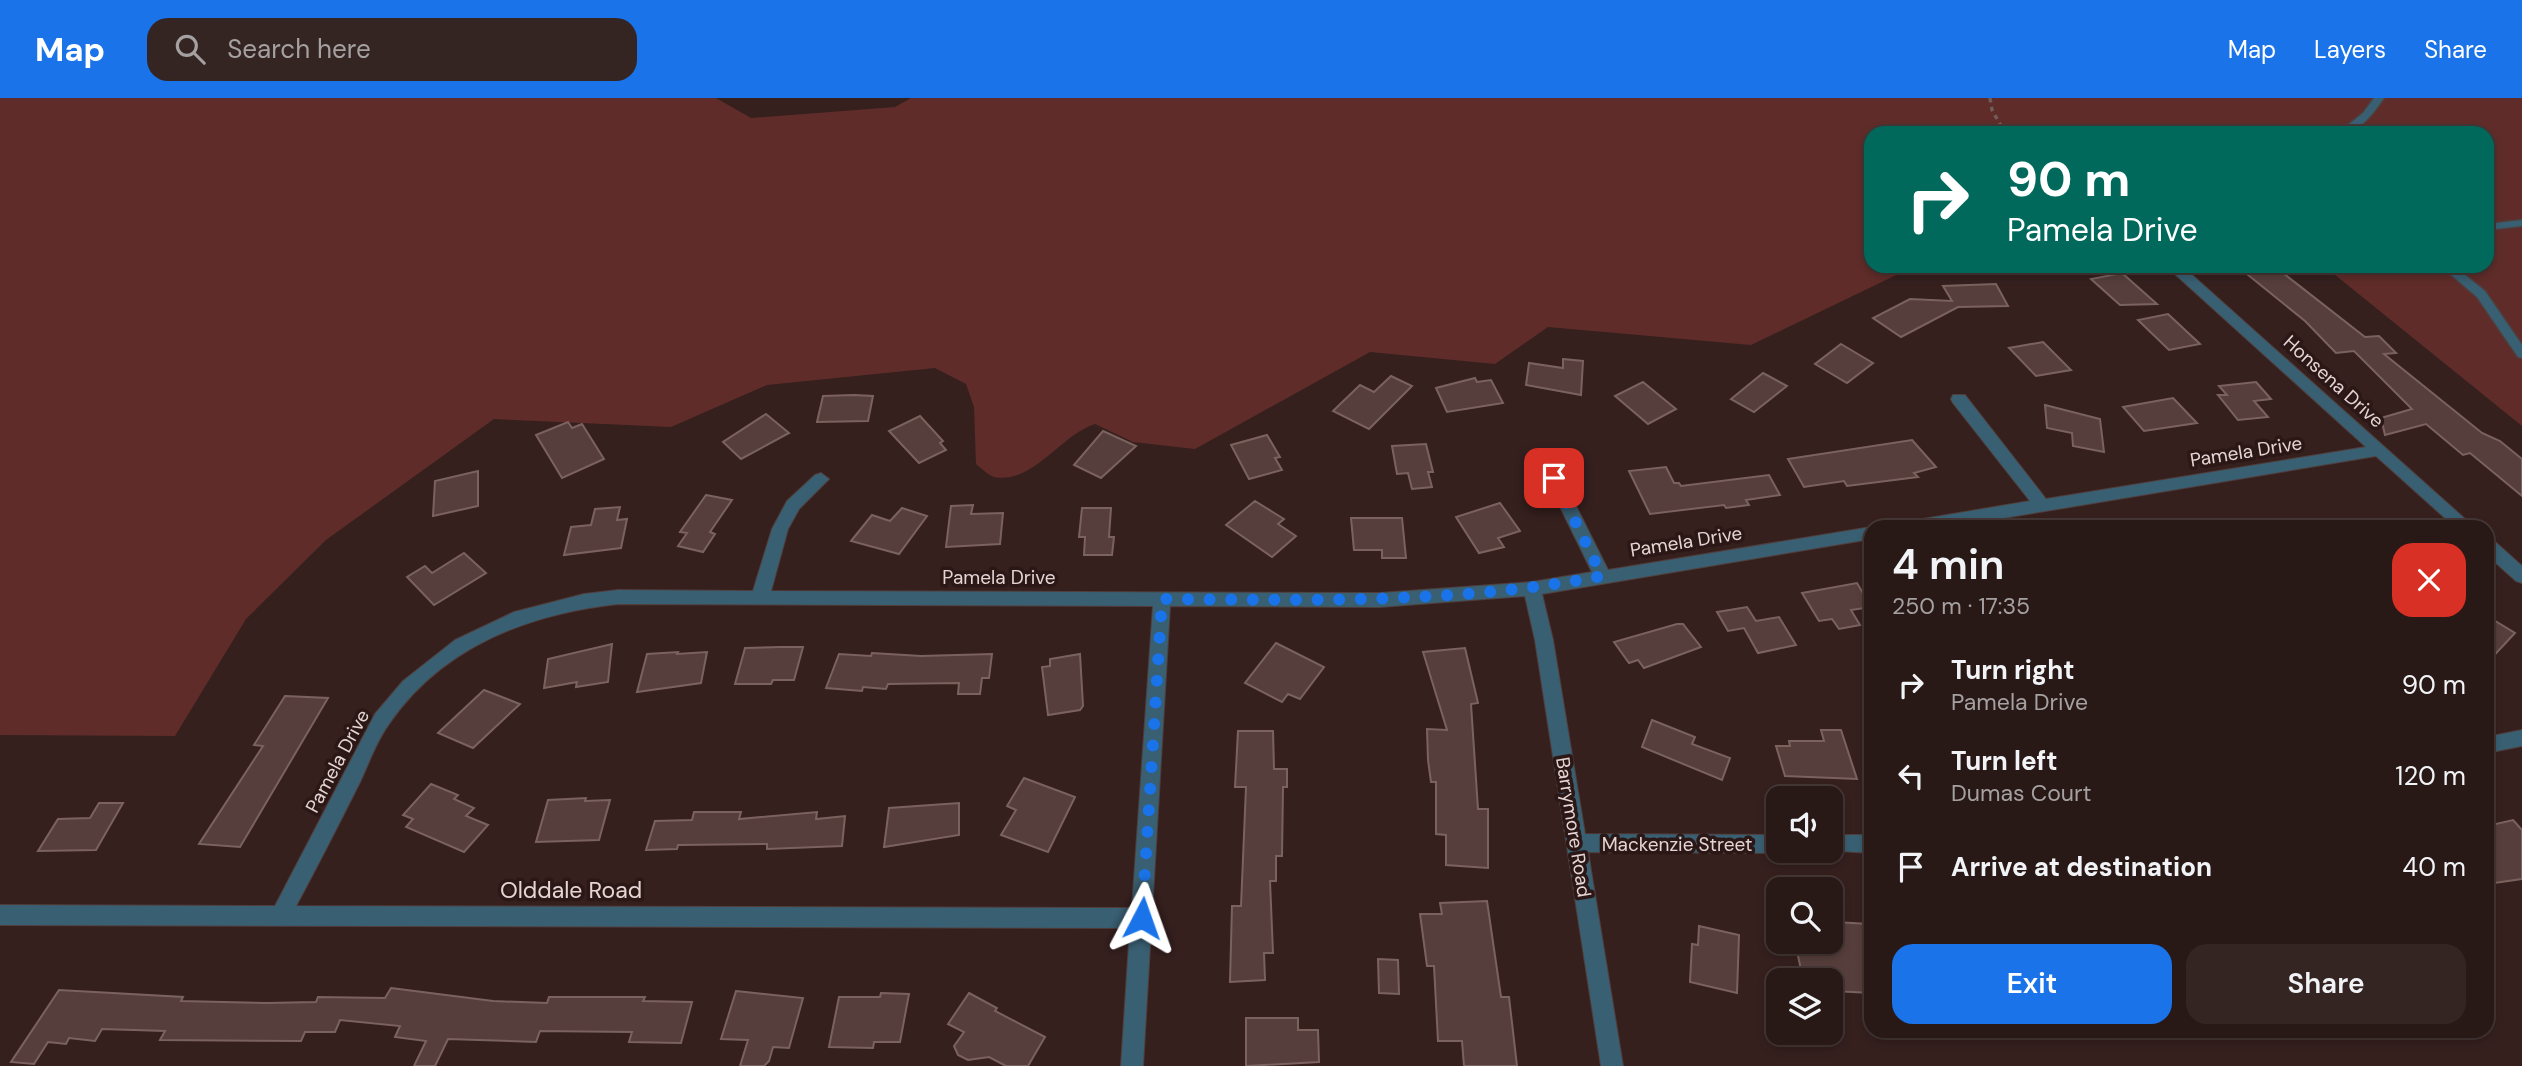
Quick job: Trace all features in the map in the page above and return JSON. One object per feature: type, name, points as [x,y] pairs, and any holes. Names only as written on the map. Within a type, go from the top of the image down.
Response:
[{"type":"street","name":"Honsena Drive","points":[[2181,273],[2458,520]]},
{"type":"street","points":[[1959,399],[2042,505]]},
{"type":"street","name":"Pamela Drive","points":[[1953,520],[2380,450]]},
{"type":"street","points":[[1545,460],[1602,576]]},
{"type":"street","points":[[760,597],[780,528],[793,505],[821,479]]},
{"type":"street","name":"Pamela Drive","points":[[281,915],[384,714],[413,681],[459,645],[488,628],[532,611],[578,600],[618,597],[1380,600],[1532,589],[1864,534]]},
{"type":"street","points":[[2494,551],[2522,576]]},
{"type":"street","name":"Barrymore Road","points":[[1532,589],[1544,640],[1612,1066]]},
{"type":"street","points":[[1132,1066],[1162,599]]},
{"type":"street","points":[[2494,744],[2522,738]]},
{"type":"street","name":"Mackenzie Street","points":[[1577,844],[1766,844]]},
{"type":"street","points":[[1843,844],[1864,844]]},
{"type":"street","name":"Olddale Road","points":[[0,915],[1142,918]]},
{"type":"lane","points":[[2352,126],[2367,115],[2379,98]]},
{"type":"lane","points":[[2494,226],[2522,223]]},
{"type":"lane","points":[[2456,273],[2481,294],[2522,354]]},
{"type":"path","points":[[1990,98],[1992,110],[2001,126]]},
{"type":"shaded area","points":[[0,98],[716,98],[751,118],[895,107],[911,98],[2522,98],[2522,426],[2333,273],[2494,273],[2494,126],[1864,126],[1864,273],[1900,273],[1751,345],[1548,327],[1495,364],[1370,352],[1195,449],[1133,442],[1095,424],[1083,429],[1021,474],[1008,477],[994,477],[976,464],[974,407],[966,384],[935,368],[767,385],[671,427],[494,419],[326,540],[246,619],[175,736],[0,735]]},
{"type":"building","points":[[2122,273],[2157,304],[2120,305],[2091,279]]},
{"type":"building","points":[[2246,273],[2283,273],[2365,337],[2379,336],[2396,353],[2384,354],[2482,433],[2500,441],[2522,459],[2522,496],[2470,453],[2463,455],[2426,424],[2385,435],[2381,418],[2412,409],[2354,351],[2336,353],[2305,321]]},
{"type":"building","points":[[1996,284],[2008,306],[1958,307],[1901,337],[1873,318],[1910,299],[1952,301],[1943,286]]},
{"type":"building","points":[[2168,314],[2200,344],[2169,350],[2138,320]]},
{"type":"building","points":[[2043,342],[2071,370],[2036,376],[2009,348]]},
{"type":"building","points":[[1841,344],[1873,363],[1847,383],[1815,364]]},
{"type":"building","points":[[1563,359],[1583,361],[1581,395],[1526,385],[1529,363],[1563,368]]},
{"type":"building","points":[[1763,373],[1787,386],[1754,412],[1731,399]]},
{"type":"building","points":[[1391,376],[1412,386],[1369,429],[1333,411],[1360,385],[1374,392]]},
{"type":"building","points":[[1475,378],[1477,382],[1491,380],[1503,403],[1447,412],[1436,388]]},
{"type":"building","points":[[1643,382],[1676,409],[1648,424],[1615,396]]},
{"type":"building","points":[[2256,382],[2271,399],[2254,401],[2268,417],[2238,420],[2218,395],[2227,395],[2219,386]]},
{"type":"building","points":[[823,396],[873,396],[868,421],[817,422]]},
{"type":"building","points":[[2173,398],[2197,423],[2144,431],[2123,407]]},
{"type":"building","points":[[2045,405],[2100,419],[2104,452],[2073,446],[2072,433],[2047,428]]},
{"type":"building","points":[[766,414],[789,433],[741,459],[723,442]]},
{"type":"building","points":[[920,416],[943,441],[940,443],[946,450],[919,463],[889,431]]},
{"type":"building","points":[[568,422],[572,428],[582,424],[604,459],[562,478],[536,435]]},
{"type":"building","points":[[1103,431],[1136,446],[1101,478],[1074,465]]},
{"type":"building","points":[[1267,435],[1280,457],[1275,458],[1282,470],[1249,479],[1231,445]]},
{"type":"building","points":[[1912,440],[1936,467],[1914,473],[1918,477],[1847,486],[1844,481],[1804,487],[1788,459]]},
{"type":"building","points":[[1426,444],[1433,472],[1428,472],[1432,487],[1412,489],[1408,473],[1397,474],[1392,446]]},
{"type":"building","points":[[1666,467],[1674,483],[1681,486],[1769,475],[1780,495],[1746,500],[1749,505],[1726,508],[1724,505],[1650,514],[1629,471]]},
{"type":"building","points":[[478,471],[478,506],[433,516],[435,481]]},
{"type":"building","points":[[706,495],[732,500],[710,532],[715,534],[703,552],[678,546],[687,533],[680,532]]},
{"type":"building","points":[[1255,501],[1284,519],[1278,524],[1296,536],[1272,557],[1226,525]]},
{"type":"building","points":[[1500,503],[1520,531],[1498,538],[1504,547],[1479,553],[1456,517]]},
{"type":"building","points":[[973,505],[971,514],[1003,513],[1000,544],[946,547],[951,506]]},
{"type":"building","points":[[620,507],[617,520],[627,519],[621,548],[564,555],[571,527],[591,525],[595,509]]},
{"type":"building","points":[[902,508],[927,516],[899,554],[851,541],[872,515],[890,521]]},
{"type":"building","points":[[1082,508],[1111,508],[1109,537],[1114,537],[1112,555],[1084,555],[1085,537],[1079,537]]},
{"type":"building","points":[[1351,518],[1402,518],[1406,558],[1382,558],[1382,550],[1354,550]]},
{"type":"building","points":[[464,553],[486,573],[434,605],[407,577],[425,566],[432,573]]},
{"type":"building","points":[[1857,583],[1864,595],[1864,608],[1851,610],[1860,625],[1839,629],[1832,619],[1819,621],[1802,593]]},
{"type":"building","points":[[1747,607],[1756,621],[1779,617],[1796,645],[1758,653],[1744,628],[1728,631],[1717,612]]},
{"type":"building","points":[[2494,620],[2515,633],[2494,656]]},
{"type":"building","points":[[1683,624],[1701,647],[1644,668],[1638,660],[1629,663],[1614,642]]},
{"type":"building","points":[[1276,643],[1324,667],[1300,699],[1288,694],[1282,702],[1245,683]]},
{"type":"building","points":[[612,644],[608,682],[576,687],[577,682],[544,688],[548,659]]},
{"type":"building","points":[[803,647],[794,680],[773,680],[771,684],[735,684],[745,648]]},
{"type":"building","points":[[1465,648],[1478,703],[1471,704],[1478,809],[1488,809],[1488,868],[1446,865],[1446,835],[1436,834],[1436,782],[1431,782],[1428,760],[1427,729],[1447,730],[1423,652]]},
{"type":"building","points":[[678,652],[677,654],[707,652],[701,683],[637,692],[647,654]]},
{"type":"building","points":[[872,653],[921,656],[992,654],[989,678],[982,678],[980,694],[958,694],[959,683],[888,684],[886,689],[863,687],[862,691],[826,688],[839,654],[871,656]]},
{"type":"building","points":[[1080,654],[1083,706],[1080,710],[1048,715],[1042,667],[1050,666],[1050,659]]},
{"type":"building","points":[[484,690],[520,704],[473,748],[438,733]]},
{"type":"building","points":[[285,696],[328,698],[240,847],[199,844],[263,746],[254,745]]},
{"type":"building","points":[[1652,720],[1695,737],[1692,744],[1730,758],[1722,780],[1642,747]]},
{"type":"building","points":[[1821,730],[1841,730],[1857,779],[1785,776],[1776,746],[1790,746],[1789,741],[1824,741]]},
{"type":"building","points":[[1238,731],[1273,731],[1274,769],[1287,769],[1287,787],[1283,787],[1282,856],[1276,856],[1276,881],[1270,881],[1273,953],[1264,953],[1265,980],[1230,982],[1232,906],[1241,906],[1246,787],[1235,787]]},
{"type":"building","points":[[1024,778],[1075,797],[1048,852],[1001,835],[1016,810],[1007,806]]},
{"type":"building","points":[[431,784],[458,795],[454,799],[474,808],[466,816],[488,825],[464,852],[406,827],[413,819],[403,815]]},
{"type":"building","points":[[586,798],[585,801],[610,800],[599,840],[536,842],[548,800]]},
{"type":"building","points":[[99,803],[123,803],[96,850],[38,851],[58,819],[90,818]]},
{"type":"building","points":[[959,803],[959,835],[884,847],[889,808]]},
{"type":"building","points":[[694,812],[741,812],[739,819],[817,812],[816,819],[845,816],[842,846],[767,849],[767,844],[678,845],[677,849],[646,850],[655,821],[692,820]]},
{"type":"building","points":[[2513,820],[2522,830],[2522,879],[2494,883],[2494,824]]},
{"type":"building","points":[[1487,901],[1501,997],[1509,997],[1517,1066],[1464,1066],[1462,1041],[1438,1041],[1434,966],[1427,966],[1420,914],[1442,914],[1440,903]]},
{"type":"building","points":[[1843,922],[1864,924],[1864,993],[1843,992],[1843,968],[1801,968],[1798,954],[1843,954]]},
{"type":"building","points":[[1699,926],[1739,935],[1737,993],[1690,982],[1692,944],[1698,945]]},
{"type":"building","points":[[1378,959],[1398,960],[1399,994],[1379,993]]},
{"type":"building","points":[[391,988],[493,1001],[547,1003],[549,997],[645,997],[643,1001],[692,1002],[681,1043],[629,1042],[632,1032],[540,1031],[536,1042],[448,1039],[435,1066],[414,1066],[426,1041],[395,1037],[400,1026],[340,1020],[335,1032],[305,1032],[301,1041],[160,1040],[165,1031],[102,1029],[95,1041],[69,1038],[66,1044],[48,1042],[34,1064],[11,1062],[59,990],[183,997],[181,1001],[267,1003],[316,1002],[318,997],[385,998]]},
{"type":"building","points":[[736,991],[803,998],[789,1048],[773,1047],[769,1061],[764,1066],[740,1066],[748,1040],[721,1039]]},
{"type":"building","points":[[881,993],[909,994],[900,1042],[874,1042],[873,1048],[829,1047],[839,997],[880,997]]},
{"type":"building","points":[[969,993],[997,1008],[995,1011],[1045,1037],[1028,1066],[1006,1066],[989,1057],[968,1060],[958,1055],[954,1046],[964,1032],[948,1024]]},
{"type":"building","points":[[1246,1018],[1298,1018],[1298,1030],[1318,1030],[1319,1062],[1246,1066]]},
{"type":"route","points":[[1142,918],[1162,599],[1380,600],[1532,589],[1602,576],[1554,478]]}]
